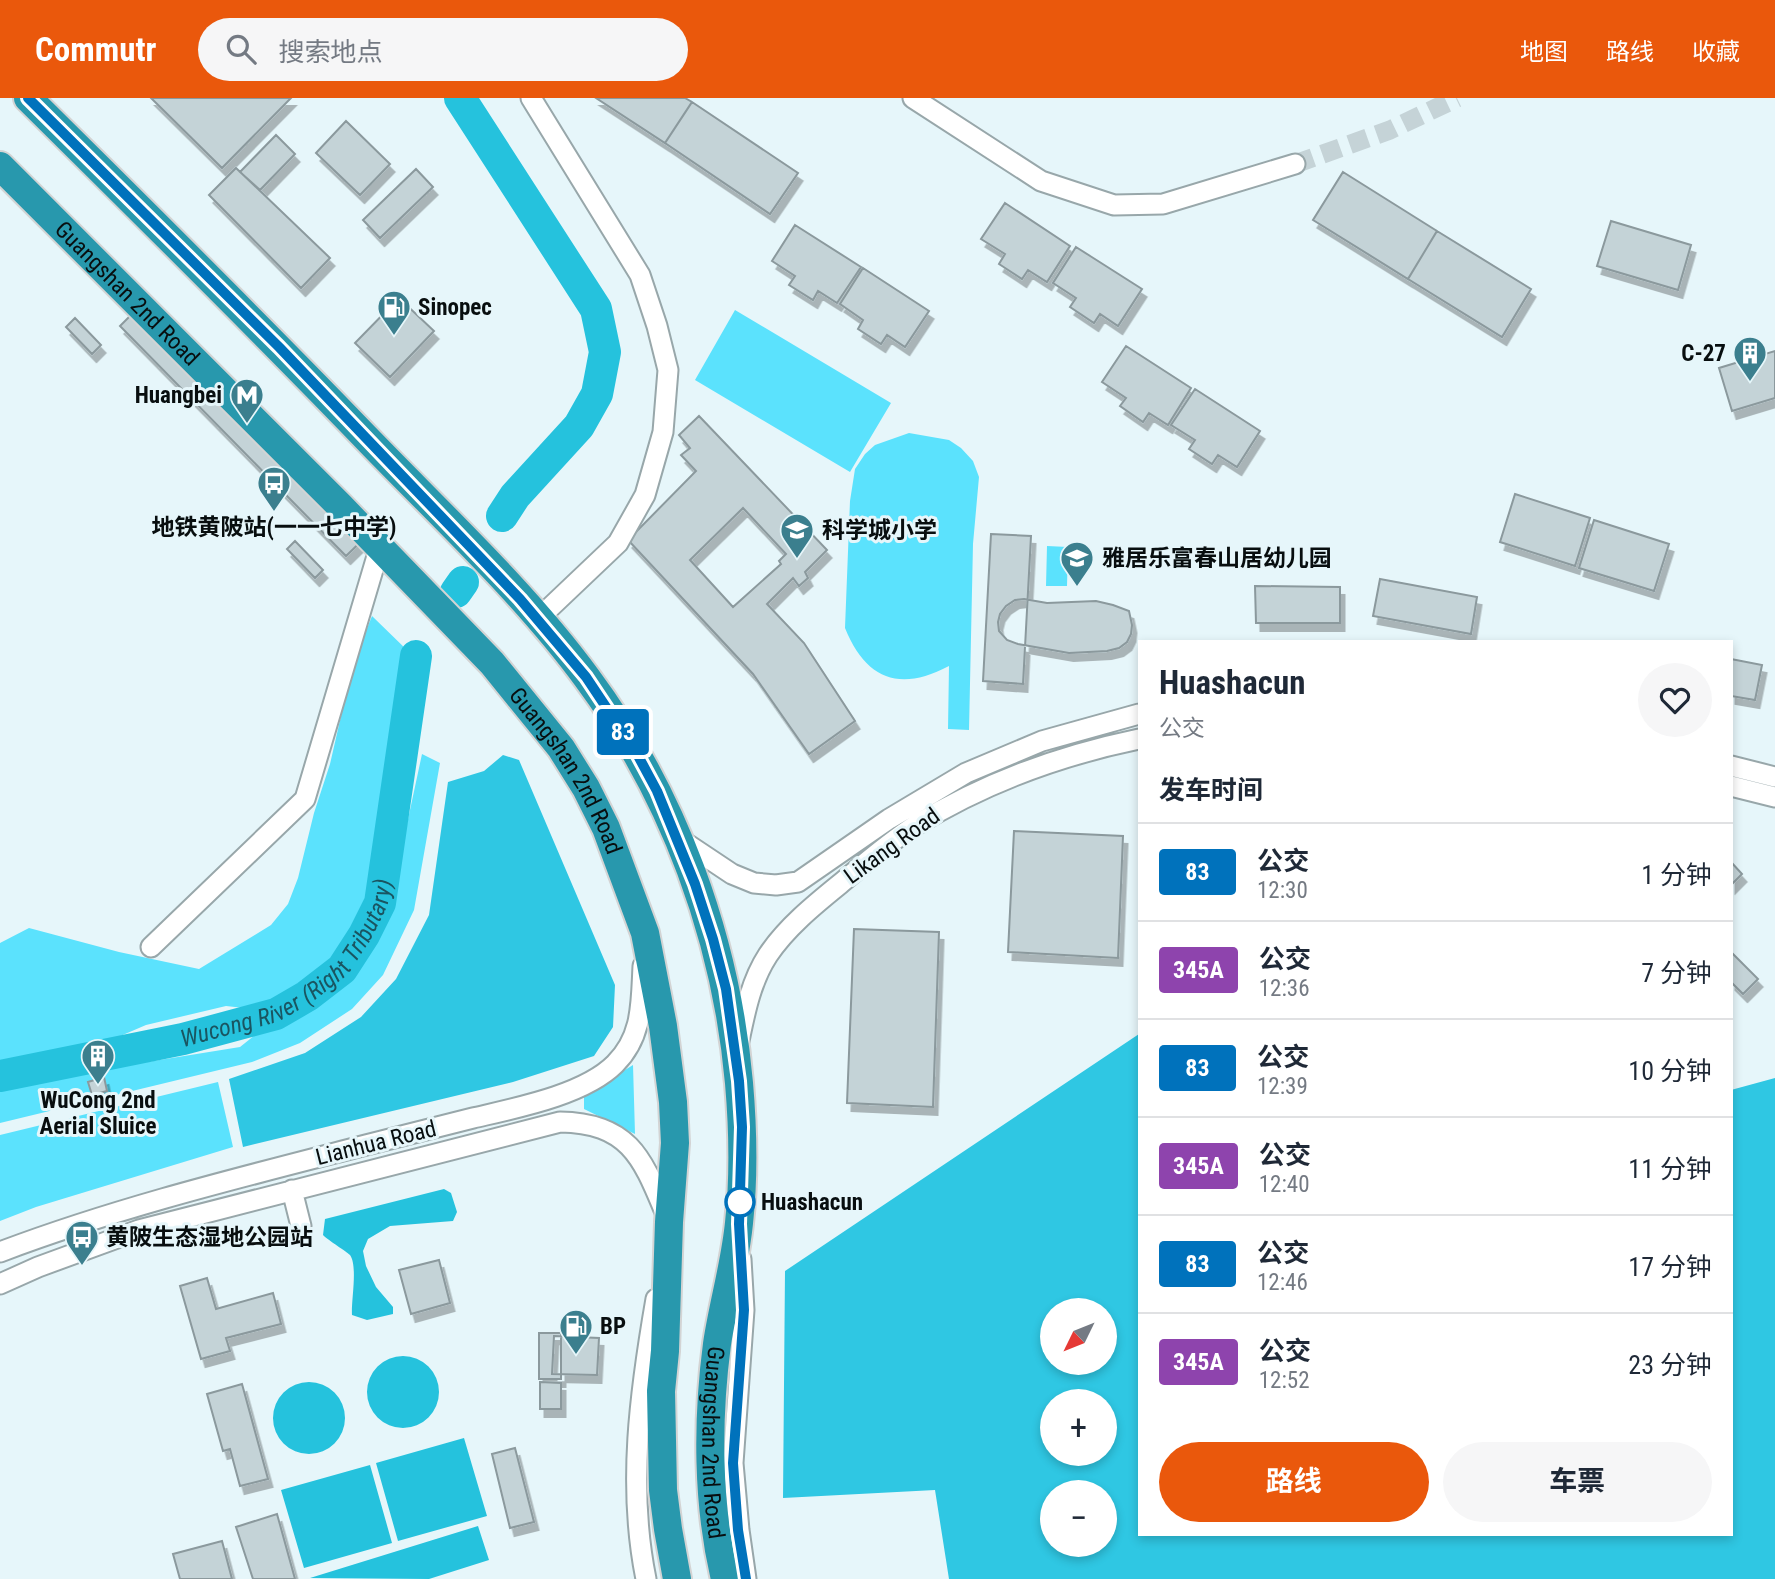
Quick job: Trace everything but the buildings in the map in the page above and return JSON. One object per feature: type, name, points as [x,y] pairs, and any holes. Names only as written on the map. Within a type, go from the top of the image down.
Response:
[{"type":"highway","name":"Guangshan 2nd Road","points":[[28,98],[279,347],[529,609],[586,677],[612,714],[657,791],[713,939],[726,989],[736,1056],[742,1127],[739,1224],[713,1383],[711,1458],[715,1525],[725,1579]]},
{"type":"highway","name":"Guangshan 2nd Road","points":[[0,166],[380,546],[492,663],[561,748],[586,788],[606,828],[645,933],[663,1026],[673,1101],[675,1143],[661,1391],[667,1529],[677,1579]]},
{"type":"street","points":[[529,609],[618,543],[645,495],[663,432],[668,370],[640,275],[531,98]]},
{"type":"street","points":[[913,98],[1041,181],[1114,205],[1163,204],[1295,164]]},
{"type":"street","points":[[151,947],[305,799],[380,546]]},
{"type":"street","name":"Likang Road","points":[[677,838],[732,874],[754,883],[776,885],[798,882],[898,813],[966,774],[1042,741],[1138,714]]},
{"type":"street","name":"Likang Road","points":[[736,1056],[747,1003],[758,973],[769,954],[791,928],[871,858],[914,826],[991,786],[1065,758],[1138,738]]},
{"type":"street","points":[[1733,766],[1775,777]]},
{"type":"street","points":[[1733,786],[1775,797]]},
{"type":"street","name":"Lianhua Road","points":[[0,1252],[144,1203],[503,1111],[586,1084],[614,1065],[631,1045],[639,1024],[645,933]]},
{"type":"street","name":"Lianhua Road","points":[[0,1284],[139,1230],[560,1122],[585,1123],[610,1132],[631,1146],[643,1162],[669,1222]]},
{"type":"street","points":[[292,1190],[301,1226]]},
{"type":"street","points":[[646,1579],[637,1514],[639,1414],[669,1222]]},
{"type":"street","points":[[739,1224],[744,1310],[733,1463],[738,1530],[746,1579]]},
{"type":"shaded area","points":[[735,310],[891,403],[850,472],[695,380]]},
{"type":"shaded area","points":[[909,433],[949,440],[973,461],[979,477],[973,544],[969,730],[948,729],[949,666],[915,678],[886,676],[863,660],[845,628],[850,501],[855,469],[875,445]]},
{"type":"shaded area","points":[[1047,546],[1068,547],[1067,586],[1046,586]]},
{"type":"shaded area","points":[[372,616],[410,653],[368,911],[335,963],[300,992],[279,1002],[253,1009],[226,1006],[146,1025],[118,1037],[74,1049],[0,1064],[0,943],[29,928],[119,952],[199,969],[271,925],[288,904],[298,878],[314,813],[330,764],[353,664]]},
{"type":"shaded area","points":[[422,754],[440,763],[414,910],[383,975],[352,1009],[300,1043],[252,1062],[0,1123],[0,1090],[116,1067],[240,1047],[260,1031],[276,1025],[319,999],[352,970],[379,929],[398,866]]},
{"type":"shaded area","points":[[503,755],[519,760],[615,985],[613,1027],[594,1056],[513,1082],[243,1147],[229,1079],[305,1053],[361,1017],[396,979],[429,915],[448,782],[484,771]]},
{"type":"shaded area","points":[[1138,1035],[1138,1536],[1733,1536],[1733,1089],[1775,1078],[1775,1579],[949,1579],[935,1490],[783,1498],[785,1271]]},
{"type":"shaded area","points":[[633,1065],[635,1134],[584,1109],[584,1095]]},
{"type":"shaded area","points":[[218,1082],[233,1147],[36,1207],[0,1221],[0,1135]]},
{"type":"shaded area","points":[[444,1189],[451,1193],[457,1212],[453,1221],[390,1226],[368,1239],[363,1251],[366,1266],[376,1287],[393,1307],[393,1314],[367,1320],[352,1315],[352,1260],[350,1255],[323,1235],[325,1219]]},
{"type":"shaded area","points":[[403,1356],[423,1362],[433,1372],[439,1392],[433,1412],[423,1422],[403,1428],[383,1422],[373,1412],[367,1392],[373,1372],[383,1362]]},
{"type":"shaded area","points":[[309,1382],[329,1388],[339,1398],[345,1418],[339,1438],[329,1448],[309,1454],[289,1448],[279,1438],[273,1418],[279,1398],[289,1388]]},
{"type":"shaded area","points":[[464,1438],[487,1516],[398,1541],[376,1463]]},
{"type":"shaded area","points":[[370,1465],[392,1543],[304,1568],[281,1490]]},
{"type":"shaded area","points":[[478,1526],[489,1560],[429,1579],[310,1578]]},
{"type":"waterway","name":"Wucong River (Right Tributary)","points":[[460,98],[596,309],[605,352],[597,394],[579,426],[515,496],[502,516]]},
{"type":"waterway","name":"Wucong River (Right Tributary)","points":[[456,592],[463,582]]},
{"type":"waterway","name":"Wucong River (Right Tributary)","points":[[0,1076],[183,1039],[276,1014],[307,996],[342,969],[364,935],[380,903],[416,656]]},
{"type":"tunnel","points":[[1295,164],[1390,130],[1457,98]]},
{"type":"bus line","name":"83","points":[[28,98],[279,347],[520,599],[586,677],[636,752],[657,791],[695,884],[713,939],[726,989],[739,1081],[742,1127],[739,1224],[744,1310],[733,1463],[738,1530],[746,1579]]},
{"type":"place","name":"Sinopec","points":[[394,337]]},
{"type":"place","name":"C-27","points":[[1750,383]]},
{"type":"place","name":"Huangbei","points":[[247,425]]},
{"type":"place","name":"地铁黄陂站(一一七中学)","points":[[274,513]]},
{"type":"place","name":"科学城小学","points":[[797,560]]},
{"type":"place","name":"雅居乐富春山居幼儿园","points":[[1077,588]]},
{"type":"place","name":"WuCong 2nd Aerial Sluice","points":[[98,1086]]},
{"type":"place","name":"Huashacun","points":[[740,1202]]},
{"type":"place","name":"黄陂生态湿地公园站","points":[[82,1267]]},
{"type":"place","name":"BP","points":[[576,1356]]}]
